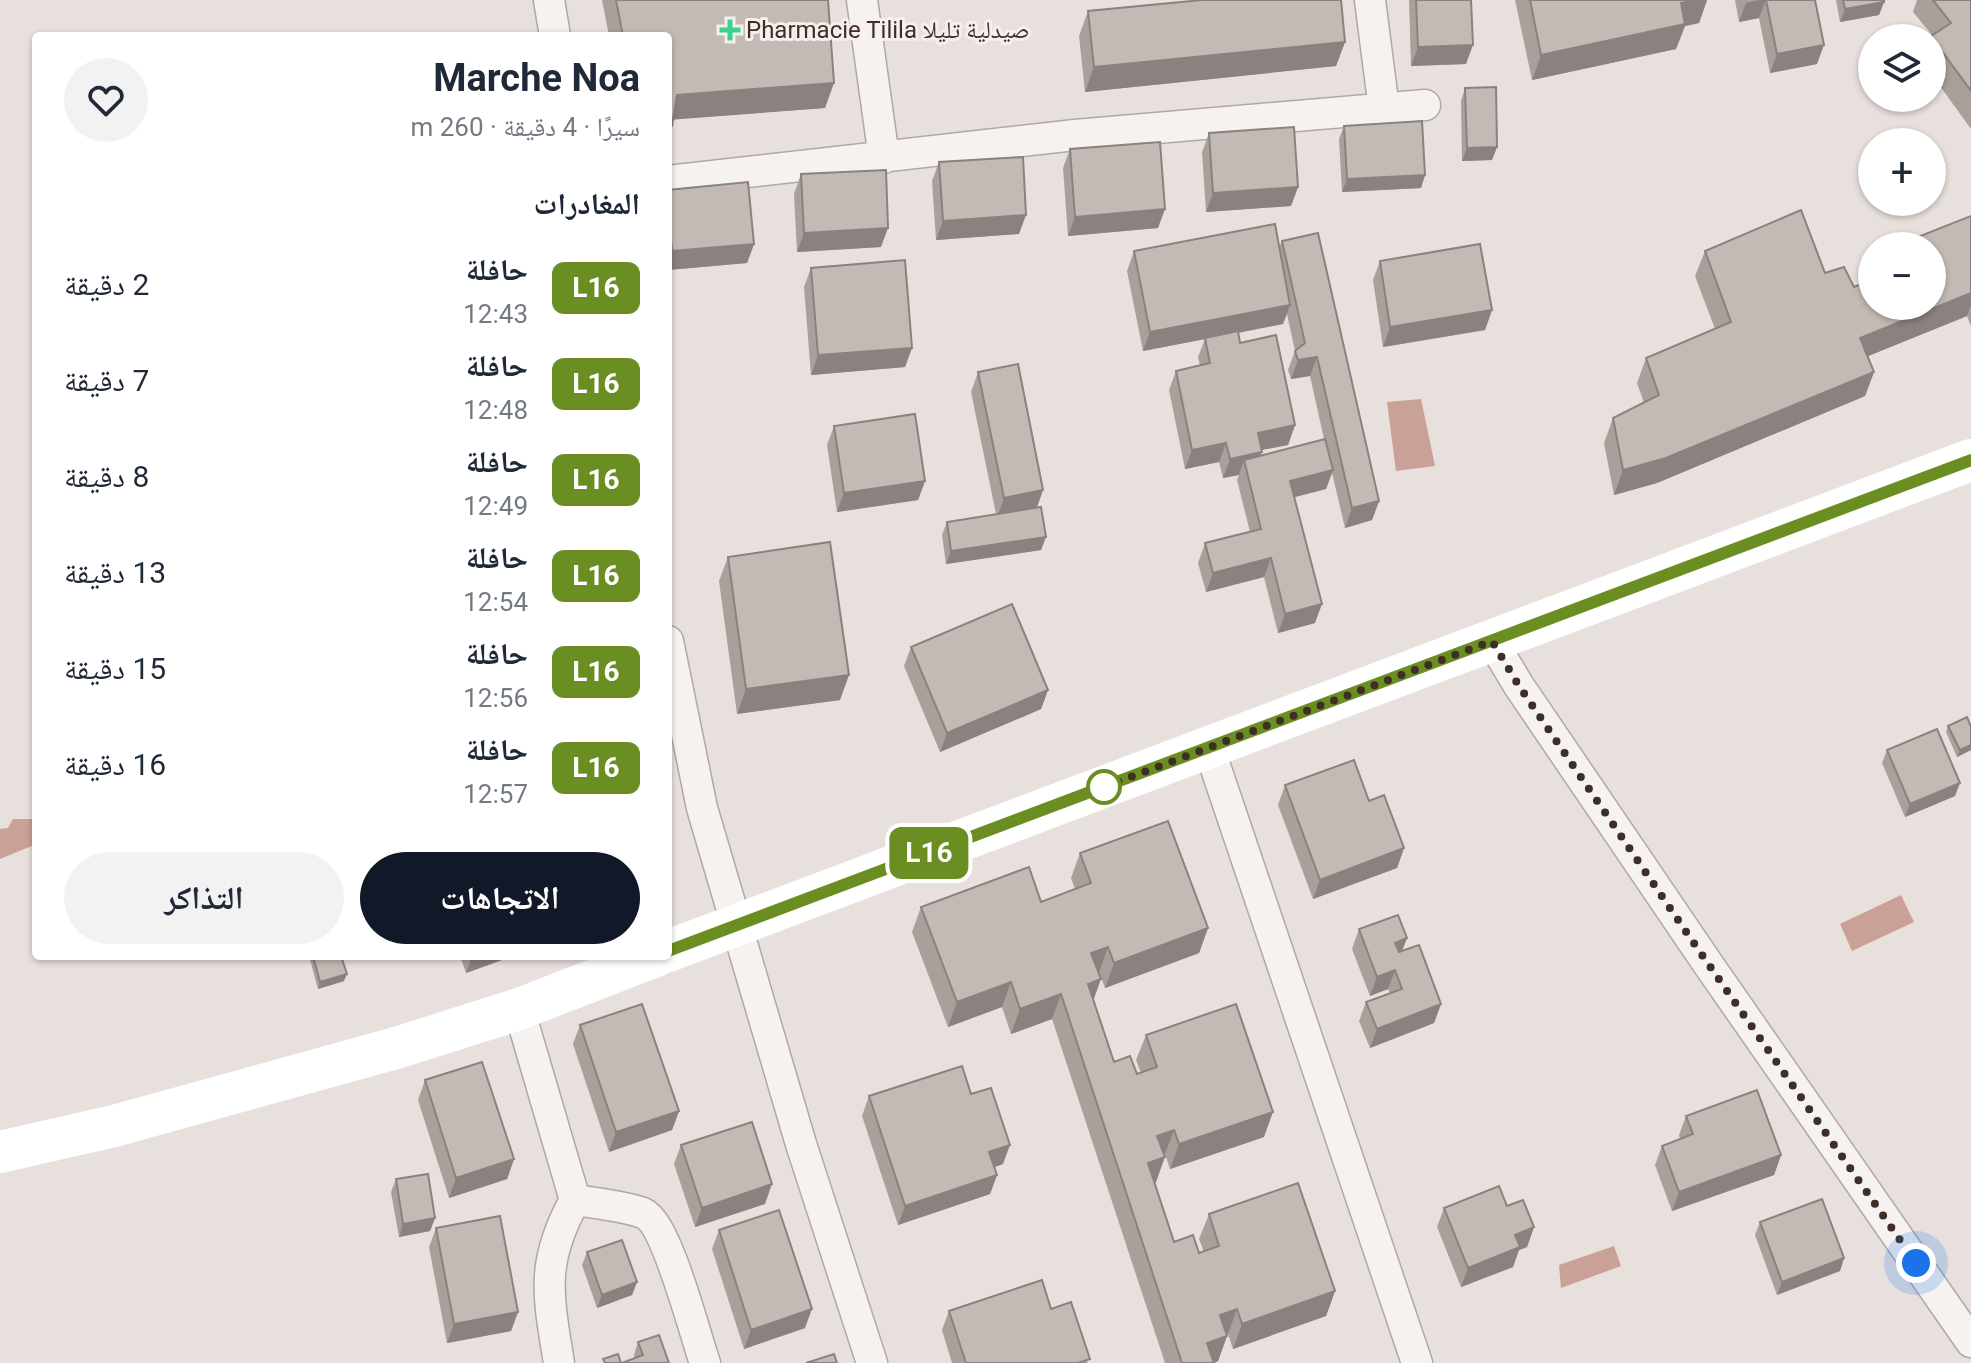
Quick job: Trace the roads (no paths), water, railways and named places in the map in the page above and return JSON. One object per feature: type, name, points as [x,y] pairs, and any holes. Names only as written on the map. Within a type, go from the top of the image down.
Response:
[{"type":"street","points":[[549,0],[554,32]]},
{"type":"street","points":[[862,0],[884,158]]},
{"type":"street","points":[[1370,0],[1384,109]]},
{"type":"street","points":[[672,181],[1075,135],[1425,105]]},
{"type":"street","points":[[672,950],[1971,460]]},
{"type":"street","points":[[1492,641],[1519,686],[1708,964],[1971,1342]]},
{"type":"street","points":[[672,661],[702,808],[801,1144],[872,1363]]},
{"type":"street","points":[[1209,748],[1417,1363]]},
{"type":"street","points":[[0,1152],[114,1126],[396,1048],[519,1009],[646,960]]},
{"type":"street","points":[[519,1009],[575,1200],[563,1222],[551,1262],[548,1294],[559,1363]]},
{"type":"street","points":[[575,1200],[643,1213],[653,1220],[669,1252],[705,1363]]},
{"type":"place","name":"Pharmacie Tilila صيدلية تليلا","points":[[730,30]]}]
